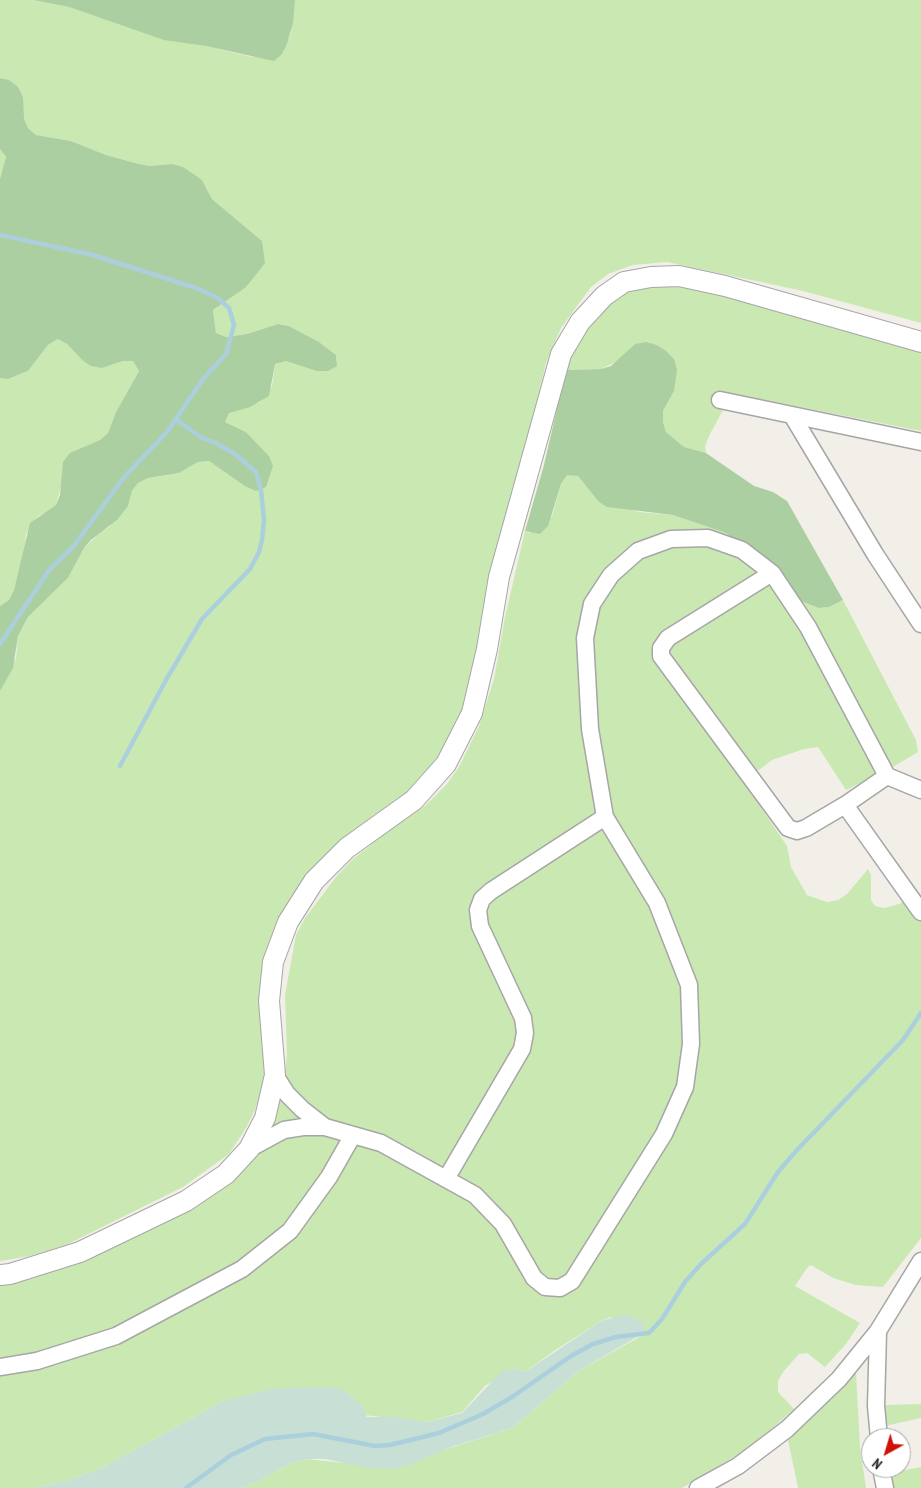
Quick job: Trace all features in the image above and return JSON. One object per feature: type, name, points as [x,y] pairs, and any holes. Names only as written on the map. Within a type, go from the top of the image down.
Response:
[{"type":"street","points":[[0,1275],[10,1274],[80,1252],[186,1200],[226,1174],[249,1149],[265,1118],[275,1075],[270,1001],[273,962],[288,922],[314,881],[347,848],[414,800],[446,764],[472,713],[487,649],[499,577],[561,354],[580,322],[604,296],[624,282],[651,276],[679,276],[724,286],[921,342]]},
{"type":"street","points":[[720,400],[793,417],[921,442]]},
{"type":"street","points":[[793,417],[875,554],[921,624]]},
{"type":"street","points":[[249,1149],[284,1130],[325,1127],[381,1143],[475,1196],[490,1209],[502,1224],[534,1278],[545,1287],[560,1288],[572,1280],[664,1134],[685,1088],[691,1044],[689,985],[658,903],[605,817],[590,729],[585,638],[592,604],[611,575],[638,551],[671,539],[708,538],[742,550],[772,573],[808,627],[887,776],[921,790]]},
{"type":"street","points":[[772,573],[668,638],[661,648],[661,656],[788,828],[797,831],[806,828],[845,805],[887,776]]},
{"type":"street","points":[[845,805],[921,912]]},
{"type":"street","points":[[446,1179],[522,1049],[525,1034],[523,1018],[480,926],[478,910],[482,899],[491,891],[605,817]]},
{"type":"street","points":[[275,1075],[286,1094],[325,1127]]},
{"type":"street","points":[[0,1367],[37,1361],[116,1336],[242,1269],[290,1231],[329,1178],[353,1135]]},
{"type":"street","points":[[698,1488],[738,1466],[787,1429],[839,1379],[878,1331],[921,1261]]},
{"type":"street","points":[[878,1331],[876,1406],[878,1428]]},
{"type":"green space","points":[[0,0],[33,0],[69,7],[127,27],[252,57],[282,54],[291,33],[295,0],[921,0],[921,323],[803,291],[667,262],[633,265],[608,274],[591,287],[561,328],[546,363],[473,674],[460,718],[441,756],[412,789],[374,815],[337,845],[286,907],[263,1083],[255,1110],[246,1128],[229,1154],[183,1187],[66,1245],[30,1256],[0,1261],[0,691],[16,658],[18,636],[28,617],[68,578],[84,548],[109,527],[128,506],[132,491],[138,483],[148,478],[179,473],[198,462],[209,461],[219,467],[269,456],[246,432],[225,422],[229,412],[260,402],[272,386],[275,364],[285,361],[337,366],[336,355],[319,342],[289,326],[278,324],[247,334],[226,337],[216,333],[213,310],[245,288],[262,241],[212,199],[202,180],[172,164],[150,166],[139,164],[106,155],[71,141],[36,135],[28,128],[23,119],[23,97],[9,80],[0,78]]},
{"type":"green space","points":[[33,0],[295,1],[293,23],[287,44],[282,54],[274,61],[206,46],[164,40],[69,7]]},
{"type":"green space","points":[[0,78],[9,80],[18,87],[23,97],[24,119],[28,128],[36,135],[71,141],[106,155],[139,164],[150,166],[172,164],[183,167],[202,180],[212,199],[262,241],[265,263],[245,288],[213,310],[216,333],[226,337],[247,334],[278,324],[289,326],[319,342],[336,355],[337,366],[328,371],[317,371],[286,361],[275,364],[269,396],[250,407],[229,413],[225,422],[246,432],[269,456],[273,466],[266,487],[256,491],[245,486],[209,461],[198,462],[179,473],[148,478],[138,483],[132,491],[128,506],[117,520],[91,540],[84,548],[68,578],[28,617],[18,636],[13,668],[0,691],[0,606],[9,600],[14,590],[30,523],[56,505],[60,495],[63,462],[70,453],[100,440],[108,433],[116,412],[139,371],[133,361],[123,361],[102,368],[91,366],[82,360],[67,344],[58,339],[48,345],[28,371],[8,379],[0,378],[0,179],[6,157],[0,149]]},
{"type":"green space","points":[[0,149],[6,157],[0,179]]},
{"type":"green space","points":[[665,283],[710,292],[921,344],[921,431],[735,394],[728,401],[710,434],[705,446],[706,453],[684,447],[666,432],[663,422],[663,411],[674,391],[674,359],[657,345],[635,344],[620,360],[601,369],[566,370],[579,338],[619,292]]},
{"type":"green space","points":[[58,339],[67,344],[82,360],[102,368],[123,361],[134,361],[139,371],[116,412],[108,433],[100,440],[70,454],[56,505],[48,512],[38,516],[26,534],[24,556],[14,590],[9,600],[0,606],[0,378],[8,379],[28,371],[48,345]]},
{"type":"green space","points":[[646,342],[657,345],[666,351],[674,359],[677,370],[674,391],[663,411],[663,422],[666,432],[684,447],[706,453],[754,486],[773,492],[787,501],[843,600],[829,607],[819,608],[798,600],[752,553],[726,533],[673,515],[607,507],[598,501],[578,476],[567,475],[561,484],[548,526],[540,534],[525,531],[544,465],[566,370],[601,369],[611,366],[635,344]]},
{"type":"green space","points":[[567,474],[578,476],[598,501],[639,512],[673,515],[726,533],[752,553],[798,600],[819,608],[829,607],[843,600],[916,740],[918,752],[891,768],[846,790],[818,747],[804,749],[772,760],[755,773],[750,782],[751,793],[787,846],[791,867],[807,895],[827,902],[838,900],[847,894],[868,869],[871,875],[871,900],[875,906],[885,908],[899,904],[916,894],[921,906],[921,1238],[883,1287],[856,1285],[833,1278],[811,1265],[807,1268],[795,1286],[860,1323],[846,1344],[825,1367],[807,1353],[799,1354],[783,1372],[778,1381],[778,1392],[794,1409],[752,1446],[682,1488],[241,1488],[259,1481],[291,1463],[307,1459],[344,1463],[437,1452],[512,1428],[580,1370],[643,1335],[611,1317],[601,1321],[554,1351],[525,1372],[514,1368],[485,1386],[462,1412],[428,1422],[225,1400],[100,1469],[66,1481],[34,1488],[0,1488],[0,1282],[34,1276],[73,1265],[194,1205],[274,1118],[283,1087],[287,1055],[285,995],[296,935],[305,918],[336,877],[352,860],[387,832],[426,805],[446,785],[459,767],[479,726],[494,679],[505,617],[525,531],[529,533],[552,516],[561,484]]},
{"type":"green space","points":[[622,1315],[633,1317],[643,1322],[644,1333],[580,1370],[512,1428],[451,1447],[410,1465],[393,1469],[368,1468],[325,1459],[307,1459],[291,1463],[259,1481],[241,1488],[34,1488],[66,1481],[100,1469],[225,1400],[277,1388],[334,1387],[345,1391],[362,1405],[367,1417],[395,1417],[428,1422],[462,1413],[502,1371],[514,1368],[525,1372],[601,1321]]},
{"type":"green space","points":[[852,1370],[856,1372],[861,1478],[865,1478],[866,1488],[798,1488],[788,1440]]},
{"type":"green space","points":[[921,1404],[921,1418],[880,1427],[880,1408],[886,1405]]},
{"type":"green space","points":[[921,1467],[921,1488],[888,1488],[889,1478],[911,1478],[911,1469]]},
{"type":"waterway","points":[[0,235],[93,255],[196,288],[218,298],[229,308],[234,325],[226,354],[203,379],[167,432],[125,476],[72,548],[49,570],[0,644]]},
{"type":"waterway","points":[[120,766],[166,680],[202,619],[250,569],[259,552],[262,540],[264,520],[261,490],[256,472],[235,454],[216,443],[202,438],[175,419]]},
{"type":"waterway","points":[[186,1488],[231,1455],[265,1439],[313,1434],[375,1446],[390,1445],[439,1433],[483,1414],[512,1397],[571,1356],[593,1344],[616,1337],[649,1333],[662,1319],[685,1282],[701,1264],[745,1224],[778,1172],[903,1040],[921,1013]]}]
